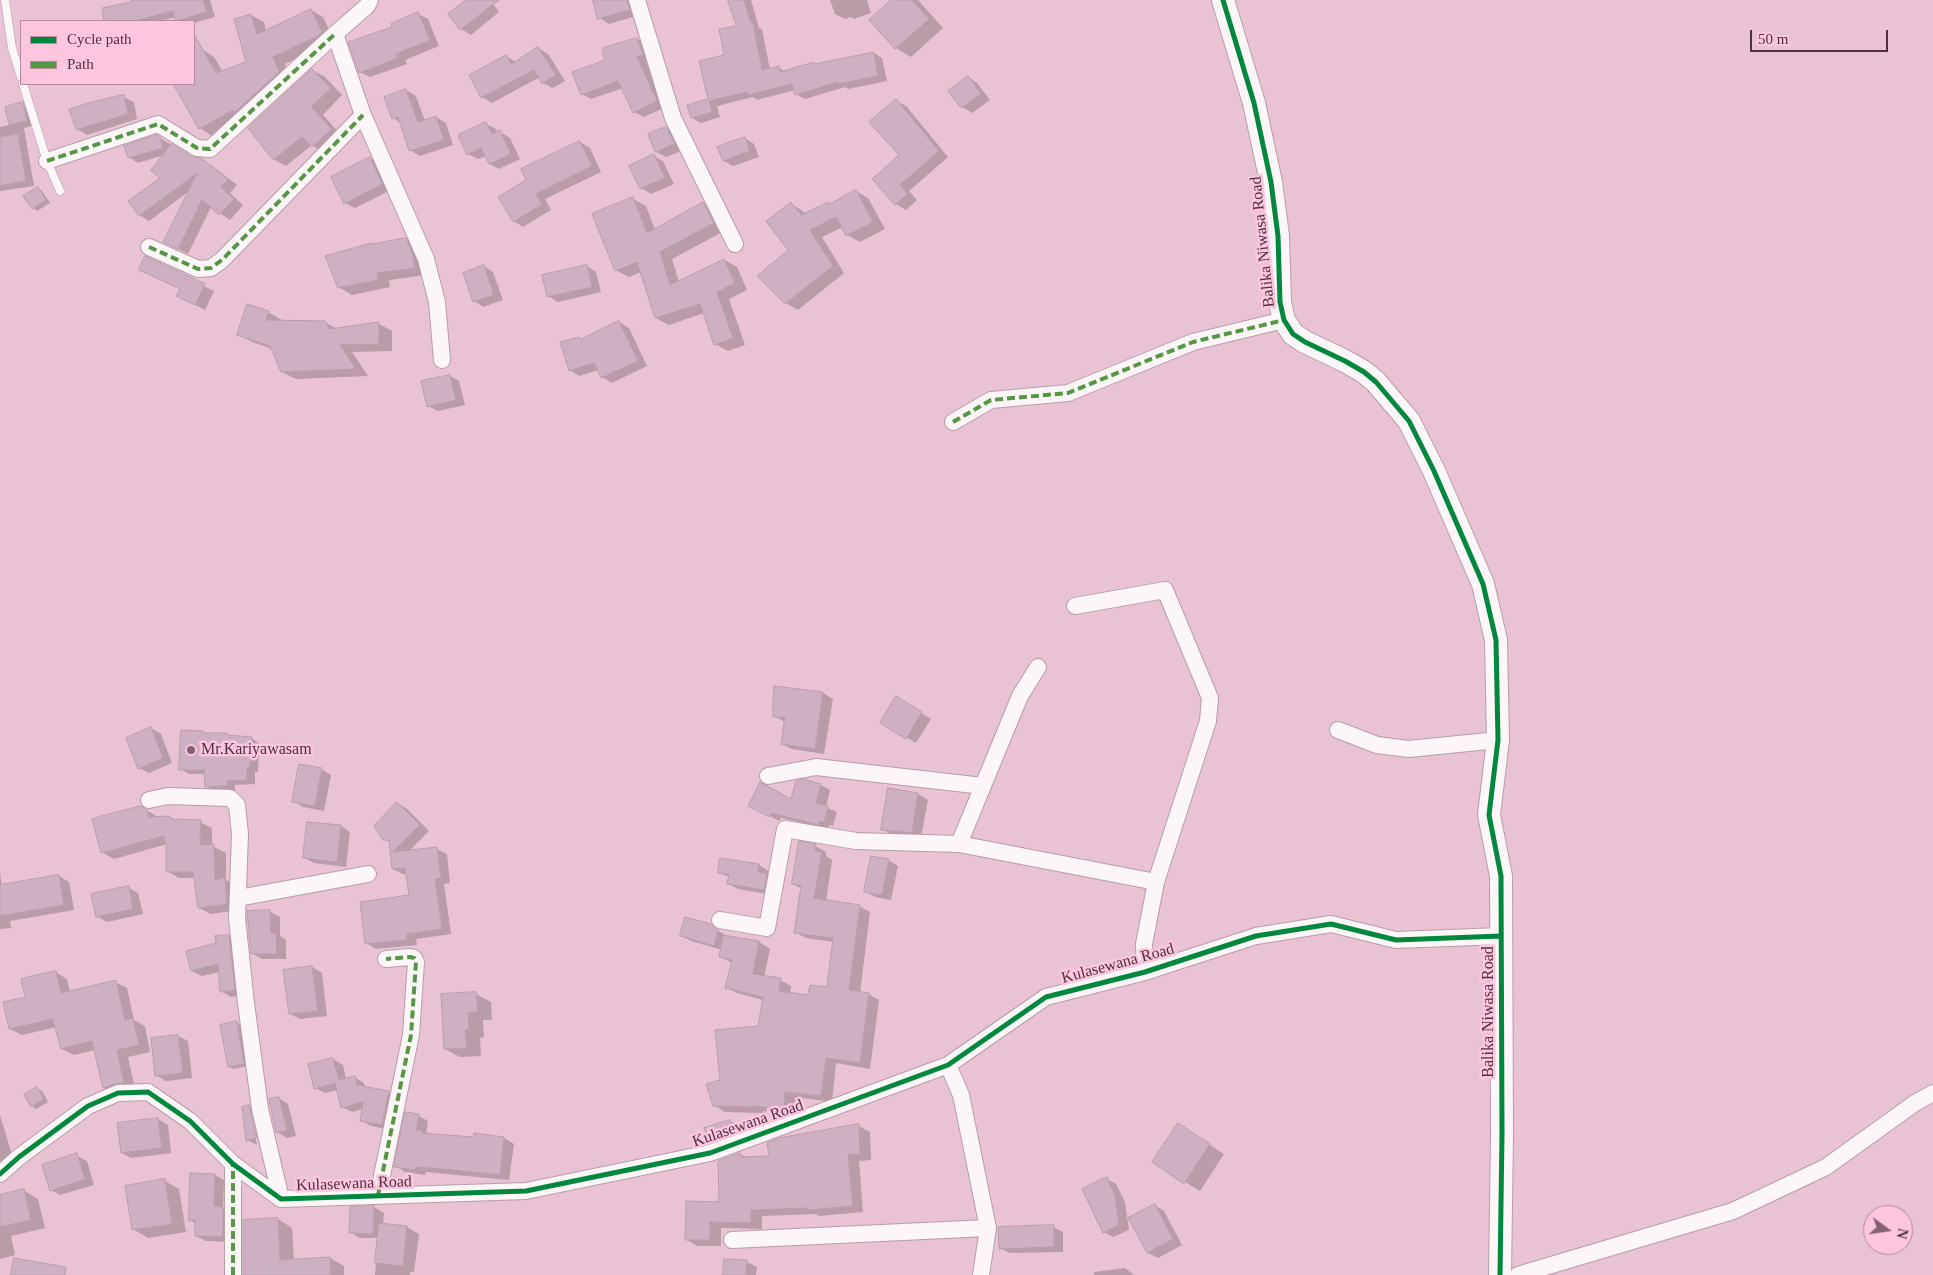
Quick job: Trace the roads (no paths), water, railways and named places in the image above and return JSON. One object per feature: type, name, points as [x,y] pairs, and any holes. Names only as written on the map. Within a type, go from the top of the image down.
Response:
[{"type":"street","points":[[47,161],[158,124],[197,148],[210,149],[367,6],[370,0]]},
{"type":"street","points":[[637,0],[674,118],[735,244]]},
{"type":"street","name":"Balika Niwasa Road","points":[[1223,0],[1254,103],[1271,182],[1278,236],[1280,302],[1284,320],[1293,334],[1304,342],[1364,372],[1376,382],[1409,421],[1434,471],[1484,584],[1496,640],[1498,740],[1488,815],[1501,876],[1502,1134],[1500,1275]]},
{"type":"street","points":[[335,34],[363,115],[426,259],[437,302],[442,360]]},
{"type":"street","points":[[149,247],[198,269],[211,268],[222,260],[363,115]]},
{"type":"street","points":[[954,422],[991,400],[1068,393],[1193,342],[1284,320]]},
{"type":"street","points":[[1075,606],[1165,590],[1210,698],[1208,721],[1156,882],[1144,944],[1145,972]]},
{"type":"street","points":[[959,844],[1020,696],[1038,667]]},
{"type":"street","points":[[1338,730],[1377,745],[1409,749],[1498,740]]},
{"type":"street","points":[[768,776],[816,767],[983,786]]},
{"type":"street","points":[[149,800],[168,796],[230,798],[237,806],[240,834],[237,918],[246,1003],[260,1109],[281,1199]]},
{"type":"street","points":[[720,920],[766,928],[785,829],[856,840],[959,844],[1156,882]]},
{"type":"street","points":[[238,898],[368,874]]},
{"type":"street","name":"Kulasewana Road","points":[[0,1174],[88,1106],[118,1093],[148,1092],[190,1121],[233,1164],[281,1199],[526,1191],[710,1152],[948,1065],[1046,997],[1145,972],[1256,936],[1331,924],[1396,940],[1501,936]]},
{"type":"street","points":[[378,1195],[411,1034],[416,962],[414,958],[410,957],[386,959]]},
{"type":"street","points":[[948,1065],[960,1095],[988,1228],[981,1275]]},
{"type":"street","points":[[1518,1275],[1733,1211],[1826,1167],[1933,1093]]},
{"type":"street","points":[[233,1164],[233,1275]]},
{"type":"street","points":[[732,1240],[988,1228]]},
{"type":"lane","points":[[5,0],[12,48],[20,74]]},
{"type":"lane","points":[[23,85],[47,161],[60,192]]},
{"type":"place","name":"Mr.Kariyawasam","points":[[191,750]]}]
